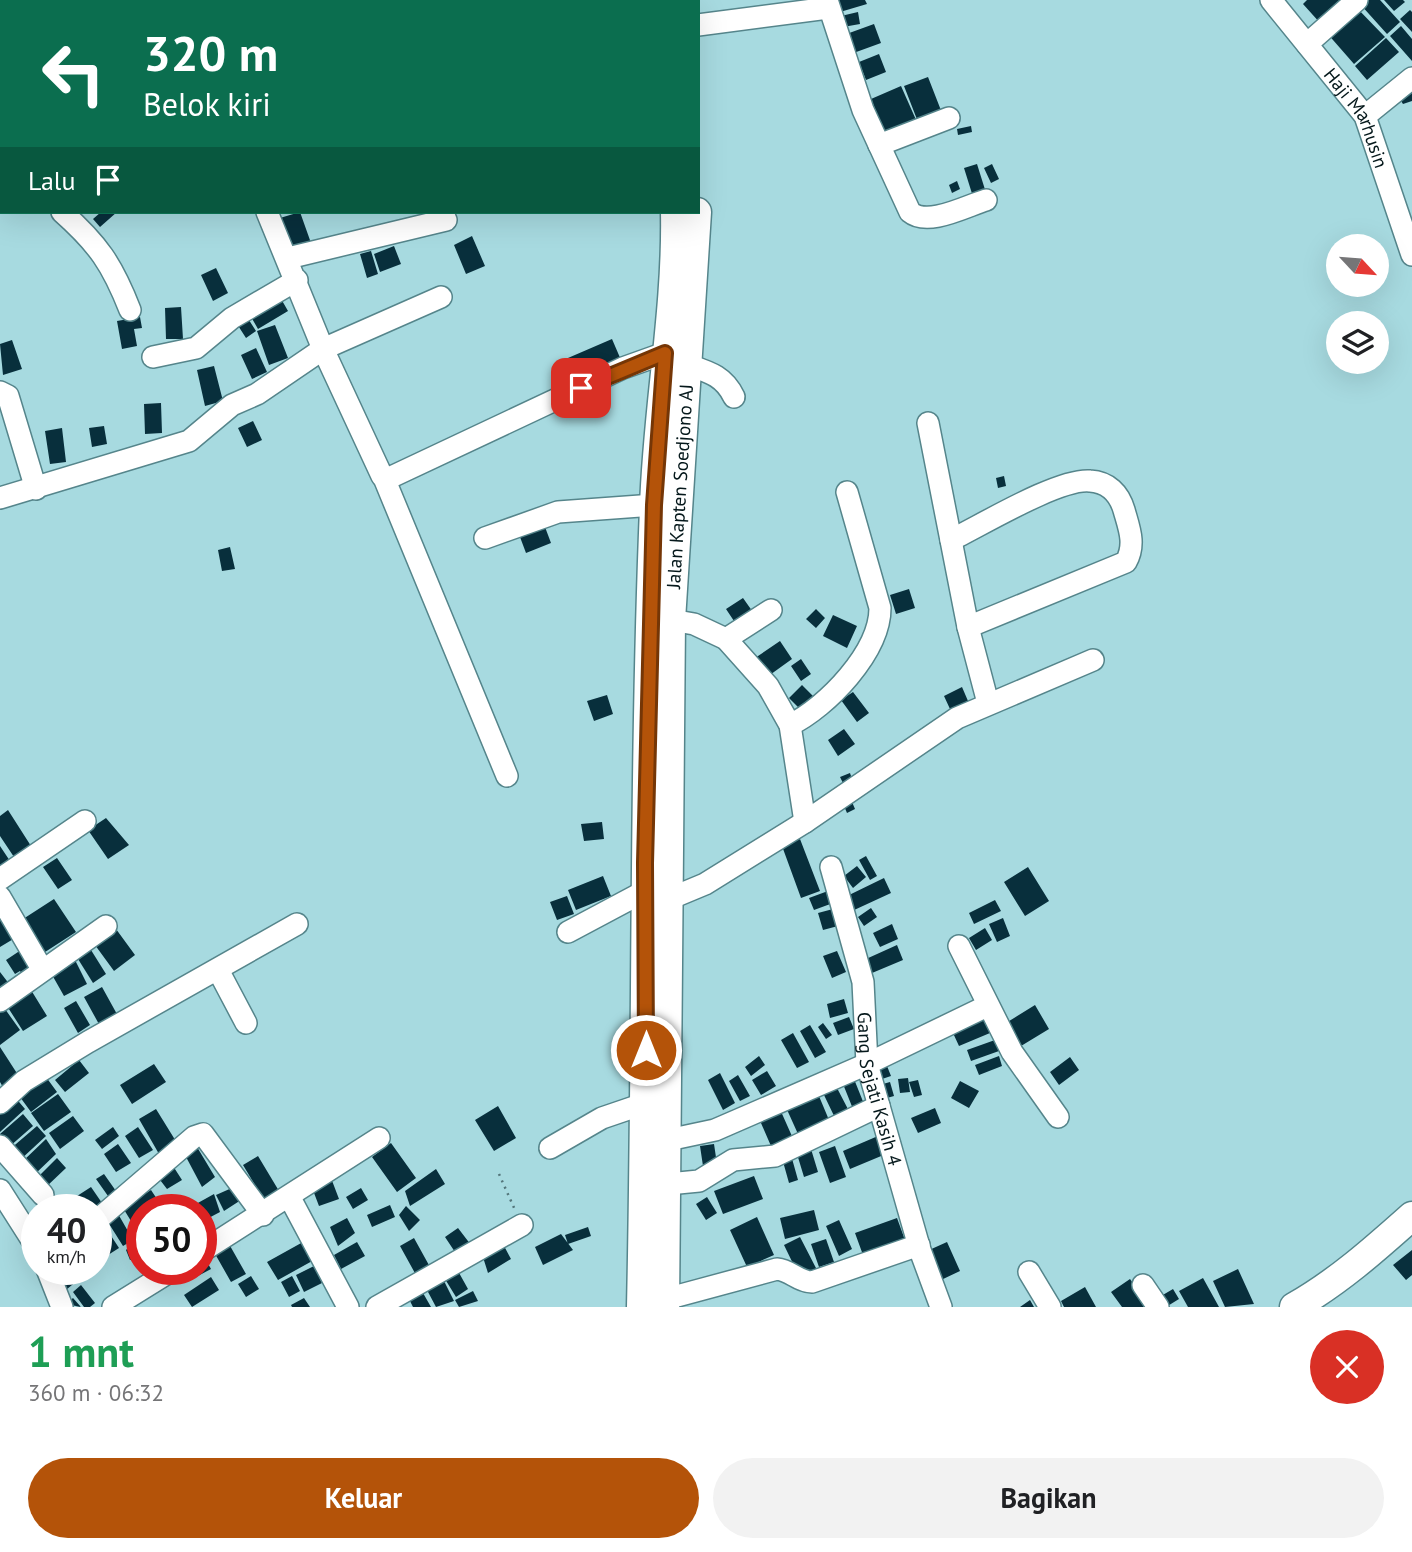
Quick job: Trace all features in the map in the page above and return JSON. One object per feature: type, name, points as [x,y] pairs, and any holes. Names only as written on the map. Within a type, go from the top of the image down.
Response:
[{"type":"main road","name":"Jalan Kapten Soedjono AJ","points":[[657,862],[671,620],[677,359],[675,214]]},
{"type":"main road","name":"Jalan Kapten Soedjono AJ","points":[[657,1305],[668,1184],[668,1140],[657,895],[654,505],[697,214]]},
{"type":"main road","name":"Jalan Kapten Soedjono AJ","points":[[657,895],[646,1103],[657,1305]]},
{"type":"main road","points":[[1294,1307],[1325,1299],[1410,1223]]},
{"type":"street","name":"Haji Marhusin","points":[[1271,0],[1365,117],[1412,255]]},
{"type":"street","points":[[1307,44],[1357,0]]},
{"type":"street","points":[[700,25],[827,4],[863,110],[914,215],[931,217],[986,200]]},
{"type":"street","points":[[1365,117],[1412,78]]},
{"type":"street","points":[[879,145],[949,118]]},
{"type":"street","points":[[64,214],[94,241],[120,283],[130,310]]},
{"type":"street","points":[[268,214],[323,349],[384,478],[507,776]]},
{"type":"street","points":[[288,258],[446,220]]},
{"type":"street","points":[[153,357],[195,348],[232,318],[297,280]]},
{"type":"street","points":[[0,498],[189,441],[232,405],[257,394],[323,349],[441,297]]},
{"type":"street","points":[[384,478],[393,478],[623,368],[677,359],[715,374],[728,384],[734,397]]},
{"type":"street","points":[[0,392],[8,396],[36,489]]},
{"type":"street","points":[[928,423],[968,626],[988,703]]},
{"type":"street","points":[[951,540],[1050,491],[1081,481],[1093,481],[1114,490],[1121,499],[1132,539],[1131,553],[1126,562],[968,626]]},
{"type":"street","points":[[790,725],[828,700],[852,671],[878,624],[880,608],[847,492]]},
{"type":"street","points":[[485,538],[558,512],[654,505]]},
{"type":"street","points":[[726,639],[771,610]]},
{"type":"street","points":[[671,620],[694,624],[726,639],[768,686],[790,725],[805,822]]},
{"type":"street","points":[[568,932],[657,895],[705,884],[805,822],[946,726],[988,703],[1093,660]]},
{"type":"street","points":[[0,879],[86,821]]},
{"type":"street","name":"Gang Sejati Kasih 4","points":[[831,867],[863,982],[867,1063],[919,1245],[941,1307]]},
{"type":"street","points":[[0,897],[42,969]]},
{"type":"street","points":[[0,1103],[24,1081],[297,924]]},
{"type":"street","points":[[0,1001],[106,926]]},
{"type":"street","points":[[959,946],[1012,1052],[1058,1117]]},
{"type":"street","points":[[218,970],[246,1023]]},
{"type":"street","points":[[668,1140],[715,1130],[987,1006]]},
{"type":"street","points":[[550,1148],[602,1118],[646,1103]]},
{"type":"street","points":[[668,1184],[699,1181],[733,1160],[775,1156],[879,1106]]},
{"type":"street","points":[[112,1207],[194,1137],[203,1134],[263,1214]]},
{"type":"street","points":[[217,1242],[290,1198],[379,1138]]},
{"type":"street","points":[[0,1146],[42,1194]]},
{"type":"street","points":[[0,1190],[21,1223]]},
{"type":"street","points":[[290,1198],[348,1307]]},
{"type":"street","points":[[377,1307],[522,1225]]},
{"type":"street","points":[[657,1305],[777,1269],[812,1282],[919,1245]]},
{"type":"street","points":[[1029,1272],[1050,1307]]},
{"type":"street","points":[[53,1285],[62,1307]]},
{"type":"street","points":[[121,1305],[150,1285]]},
{"type":"street","points":[[1143,1285],[1158,1307]]},
{"type":"building","points":[[836,0],[865,0],[867,4],[840,12]]},
{"type":"building","points":[[1307,0],[1350,0],[1321,24],[1303,4]]},
{"type":"building","points":[[1365,0],[1380,0],[1400,22],[1387,34],[1360,4]]},
{"type":"building","points":[[1384,0],[1403,0],[1405,2],[1394,11]]},
{"type":"building","points":[[1354,5],[1385,37],[1354,64],[1326,32]]},
{"type":"building","points":[[1410,10],[1412,12],[1412,32],[1400,19]]},
{"type":"building","points":[[858,12],[860,24],[843,27],[841,16]]},
{"type":"building","points":[[874,24],[881,43],[848,55],[841,36]]},
{"type":"building","points":[[1401,26],[1412,39],[1412,61],[1390,36]]},
{"type":"building","points":[[1386,38],[1399,52],[1367,80],[1355,66]]},
{"type":"building","points":[[879,54],[886,72],[866,80],[859,62]]},
{"type":"building","points":[[928,77],[942,113],[918,122],[904,86]]},
{"type":"building","points":[[1412,83],[1412,101],[1403,104],[1397,95]]},
{"type":"building","points":[[901,86],[917,122],[886,135],[871,99]]},
{"type":"building","points":[[971,126],[972,132],[958,135],[957,129]]},
{"type":"building","points":[[977,164],[987,196],[974,200],[964,168]]},
{"type":"building","points":[[992,164],[999,179],[991,183],[984,168]]},
{"type":"building","points":[[957,181],[960,189],[952,193],[949,185]]},
{"type":"building","points":[[99,214],[115,214],[100,227],[93,219]]},
{"type":"building","points":[[301,214],[311,243],[291,249],[280,218]]},
{"type":"building","points":[[472,236],[485,266],[466,274],[454,245]]},
{"type":"building","points":[[394,246],[401,264],[380,272],[374,254]]},
{"type":"building","points":[[371,251],[378,274],[367,278],[360,254]]},
{"type":"building","points":[[216,268],[228,293],[213,301],[201,275]]},
{"type":"building","points":[[280,297],[288,311],[258,329],[250,315]]},
{"type":"building","points":[[181,307],[183,339],[166,339],[165,308]]},
{"type":"building","points":[[140,317],[142,328],[134,329],[137,346],[122,349],[117,321]]},
{"type":"building","points":[[247,317],[256,331],[246,338],[237,324]]},
{"type":"building","points":[[275,325],[288,358],[269,365],[257,331]]},
{"type":"building","points":[[612,339],[621,360],[570,382],[561,361]]},
{"type":"building","points":[[12,340],[22,369],[3,375],[0,344]]},
{"type":"building","points":[[256,348],[267,372],[252,379],[241,355]]},
{"type":"building","points":[[214,366],[223,401],[205,406],[197,370]]},
{"type":"building","points":[[161,403],[162,433],[145,434],[144,404]]},
{"type":"building","points":[[253,421],[262,440],[247,447],[238,428]]},
{"type":"building","points":[[104,426],[107,444],[92,447],[89,428]]},
{"type":"building","points":[[62,428],[66,462],[50,464],[45,431]]},
{"type":"building","points":[[1004,476],[1006,486],[998,488],[996,478]]},
{"type":"building","points":[[542,519],[551,543],[526,553],[517,529]]},
{"type":"building","points":[[230,547],[235,569],[222,571],[218,550]]},
{"type":"building","points":[[909,589],[915,608],[896,614],[890,595]]},
{"type":"building","points":[[743,598],[755,615],[738,627],[726,609]]},
{"type":"building","points":[[816,609],[825,618],[816,628],[806,619]]},
{"type":"building","points":[[833,615],[857,626],[847,648],[823,636]]},
{"type":"building","points":[[780,641],[792,659],[767,677],[755,658]]},
{"type":"building","points":[[801,659],[811,674],[801,681],[791,666]]},
{"type":"building","points":[[802,685],[814,697],[801,710],[789,698]]},
{"type":"building","points":[[962,687],[968,701],[950,709],[944,696]]},
{"type":"building","points":[[853,692],[869,713],[857,722],[841,700]]},
{"type":"building","points":[[607,695],[613,714],[594,721],[587,701]]},
{"type":"building","points":[[844,729],[855,744],[838,756],[828,740]]},
{"type":"building","points":[[850,773],[852,779],[843,783],[840,777]]},
{"type":"building","points":[[852,802],[855,809],[847,813],[844,806]]},
{"type":"building","points":[[8,810],[31,846],[14,857],[0,836],[0,816]]},
{"type":"building","points":[[106,818],[129,845],[108,859],[88,830]]},
{"type":"building","points":[[602,822],[604,839],[584,841],[581,824]]},
{"type":"building","points":[[800,839],[820,891],[801,898],[782,846]]},
{"type":"building","points":[[0,846],[10,861],[0,868]]},
{"type":"building","points":[[866,856],[877,876],[870,880],[859,860]]},
{"type":"building","points":[[57,858],[72,880],[58,889],[43,867]]},
{"type":"building","points":[[857,866],[866,877],[853,888],[844,876]]},
{"type":"building","points":[[1028,867],[1049,901],[1025,916],[1004,882]]},
{"type":"building","points":[[603,876],[611,896],[576,910],[568,890]]},
{"type":"building","points":[[884,878],[891,893],[852,911],[845,897]]},
{"type":"building","points":[[828,891],[833,903],[814,910],[809,898]]},
{"type":"building","points":[[567,896],[574,914],[557,920],[550,902]]},
{"type":"building","points":[[54,899],[76,932],[42,954],[20,921]]},
{"type":"building","points":[[995,900],[1001,911],[974,924],[969,913]]},
{"type":"building","points":[[871,908],[877,917],[864,926],[858,917]]},
{"type":"building","points":[[833,909],[838,926],[823,930],[818,913]]},
{"type":"building","points":[[0,913],[15,938],[0,947]]},
{"type":"building","points":[[1003,918],[1010,936],[997,942],[989,924]]},
{"type":"building","points":[[892,924],[898,939],[880,947],[873,933]]},
{"type":"building","points":[[985,928],[992,940],[976,950],[969,938]]},
{"type":"building","points":[[116,929],[135,955],[114,971],[95,945]]},
{"type":"building","points":[[897,945],[903,960],[872,973],[866,959]]},
{"type":"building","points":[[21,950],[32,968],[22,974],[20,971],[15,974],[6,960]]},
{"type":"building","points":[[91,950],[106,974],[93,983],[78,959]]},
{"type":"building","points":[[837,951],[846,972],[832,978],[823,956]]},
{"type":"building","points":[[75,960],[87,984],[64,996],[51,973]]},
{"type":"building","points":[[0,972],[10,985],[0,992]]},
{"type":"building","points":[[102,987],[118,1016],[100,1026],[84,997]]},
{"type":"building","points":[[31,990],[47,1016],[23,1031],[7,1006]]},
{"type":"building","points":[[844,999],[848,1013],[830,1018],[827,1004]]},
{"type":"building","points":[[76,1001],[90,1025],[78,1033],[64,1008]]},
{"type":"building","points":[[1035,1005],[1049,1029],[1021,1046],[1006,1023]]},
{"type":"building","points":[[5,1009],[20,1030],[0,1045],[0,1012]]},
{"type":"building","points":[[849,1017],[854,1029],[838,1035],[833,1023]]},
{"type":"building","points":[[984,1019],[990,1033],[959,1046],[953,1033]]},
{"type":"building","points":[[823,1023],[832,1035],[826,1039],[818,1027]]},
{"type":"building","points":[[810,1025],[826,1052],[815,1058],[800,1031]]},
{"type":"building","points":[[793,1033],[809,1062],[797,1068],[781,1040]]},
{"type":"building","points":[[995,1040],[999,1051],[971,1061],[967,1050]]},
{"type":"building","points":[[0,1047],[20,1078],[4,1089],[0,1082]]},
{"type":"building","points":[[759,1056],[765,1065],[751,1076],[745,1067]]},
{"type":"building","points":[[999,1056],[1002,1066],[979,1075],[975,1065]]},
{"type":"building","points":[[1070,1057],[1079,1070],[1059,1085],[1050,1072]]},
{"type":"building","points":[[79,1060],[89,1073],[65,1092],[55,1080]]},
{"type":"building","points":[[885,1061],[891,1076],[882,1079],[876,1065]]},
{"type":"building","points":[[154,1064],[166,1082],[132,1104],[120,1085]]},
{"type":"building","points":[[767,1071],[776,1086],[761,1095],[752,1080]]},
{"type":"building","points":[[720,1073],[735,1103],[723,1110],[708,1080]]},
{"type":"building","points":[[738,1075],[750,1096],[740,1101],[729,1081]]},
{"type":"building","points":[[46,1077],[57,1092],[31,1112],[20,1097]]},
{"type":"building","points":[[908,1078],[910,1092],[900,1093],[898,1079]]},
{"type":"building","points":[[854,1079],[864,1104],[853,1109],[843,1084]]},
{"type":"building","points":[[918,1080],[922,1095],[914,1097],[909,1082]]},
{"type":"building","points":[[960,1081],[979,1091],[969,1108],[951,1098]]},
{"type":"building","points":[[890,1082],[894,1096],[887,1098],[883,1084]]},
{"type":"building","points":[[837,1088],[850,1113],[836,1120],[824,1095]]},
{"type":"building","points":[[816,1089],[829,1120],[798,1134],[784,1103]]},
{"type":"building","points":[[58,1094],[71,1112],[44,1131],[31,1113]]},
{"type":"building","points":[[14,1096],[25,1109],[0,1132],[0,1109]]},
{"type":"building","points":[[498,1106],[516,1138],[494,1151],[475,1120]]},
{"type":"building","points":[[779,1107],[795,1143],[774,1153],[758,1116]]},
{"type":"building","points":[[935,1108],[941,1123],[918,1133],[911,1118]]},
{"type":"building","points":[[156,1109],[177,1143],[159,1154],[139,1119]]},
{"type":"building","points":[[23,1114],[33,1126],[9,1147],[0,1134]]},
{"type":"building","points":[[73,1116],[84,1131],[60,1149],[49,1133]]},
{"type":"building","points":[[37,1126],[46,1136],[19,1161],[9,1150]]},
{"type":"building","points":[[113,1127],[119,1136],[102,1149],[95,1140]]},
{"type":"building","points":[[138,1127],[153,1150],[139,1158],[125,1136]]},
{"type":"building","points":[[878,1136],[886,1154],[850,1169],[843,1151]]},
{"type":"building","points":[[46,1139],[56,1154],[34,1175],[22,1162]]},
{"type":"building","points":[[391,1143],[416,1178],[397,1192],[372,1157]]},
{"type":"building","points":[[118,1144],[131,1163],[116,1172],[104,1154]]},
{"type":"building","points":[[714,1144],[717,1164],[703,1166],[700,1146]]},
{"type":"building","points":[[835,1146],[846,1177],[830,1183],[819,1152]]},
{"type":"building","points":[[197,1147],[215,1177],[202,1187],[185,1155]]},
{"type":"building","points":[[811,1149],[818,1172],[804,1177],[797,1154]]},
{"type":"building","points":[[791,1155],[798,1180],[789,1183],[782,1158]]},
{"type":"building","points":[[258,1156],[279,1191],[264,1200],[243,1165]]},
{"type":"building","points":[[57,1158],[66,1168],[46,1187],[37,1178]]},
{"type":"building","points":[[173,1166],[182,1180],[167,1189],[157,1176]]},
{"type":"building","points":[[436,1169],[445,1184],[410,1206],[405,1191]]},
{"type":"building","points":[[104,1174],[116,1191],[107,1194],[96,1179]]},
{"type":"building","points":[[754,1176],[763,1199],[723,1214],[714,1191]]},
{"type":"building","points":[[331,1178],[339,1199],[319,1206],[311,1185]]},
{"type":"building","points":[[91,1187],[96,1194],[80,1194]]},
{"type":"building","points":[[234,1187],[241,1200],[224,1211],[217,1195]]},
{"type":"building","points":[[361,1188],[368,1200],[353,1209],[346,1197]]},
{"type":"building","points":[[707,1197],[717,1213],[706,1220],[696,1204]]},
{"type":"building","points":[[390,1205],[395,1217],[372,1227],[367,1215]]},
{"type":"building","points":[[406,1206],[420,1220],[409,1231],[399,1215]]},
{"type":"building","points":[[814,1210],[819,1230],[785,1239],[780,1218]]},
{"type":"building","points":[[117,1212],[126,1228],[126,1244],[123,1246],[112,1229],[112,1215]]},
{"type":"building","points":[[757,1217],[774,1255],[747,1267],[730,1230]]},
{"type":"building","points":[[347,1218],[355,1233],[338,1246],[330,1227]]},
{"type":"building","points":[[897,1218],[905,1240],[863,1255],[855,1233]]},
{"type":"building","points":[[839,1220],[852,1249],[839,1256],[826,1226]]},
{"type":"building","points":[[588,1227],[591,1236],[568,1244],[565,1235]]},
{"type":"building","points":[[458,1228],[471,1245],[457,1255],[445,1237]]},
{"type":"building","points":[[561,1234],[573,1250],[543,1265],[535,1247]]},
{"type":"building","points":[[112,1237],[119,1248],[112,1252]]},
{"type":"building","points":[[800,1237],[817,1270],[800,1278],[784,1245]]},
{"type":"building","points":[[414,1238],[430,1267],[416,1275],[400,1246]]},
{"type":"building","points":[[826,1239],[834,1262],[819,1267],[811,1244]]},
{"type":"building","points":[[303,1242],[314,1260],[278,1280],[267,1262]]},
{"type":"building","points":[[357,1242],[365,1256],[341,1269],[334,1255]]},
{"type":"building","points":[[947,1242],[960,1271],[941,1280],[927,1251]]},
{"type":"building","points":[[229,1244],[246,1274],[231,1282],[217,1257],[217,1250]]},
{"type":"building","points":[[503,1244],[511,1259],[488,1273],[482,1254]]},
{"type":"building","points":[[1412,1250],[1412,1275],[1406,1280],[1393,1265]]},
{"type":"building","points":[[314,1266],[322,1283],[304,1292],[296,1275]]},
{"type":"building","points":[[1238,1269],[1254,1304],[1225,1307],[1213,1281]]},
{"type":"building","points":[[458,1271],[468,1289],[456,1297],[445,1279]]},
{"type":"building","points":[[251,1276],[259,1289],[246,1297],[238,1284]]},
{"type":"building","points":[[292,1276],[300,1291],[289,1297],[281,1282]]},
{"type":"building","points":[[1203,1278],[1219,1307],[1188,1307],[1179,1291]]},
{"type":"building","points":[[1130,1279],[1150,1307],[1122,1307],[1111,1292]]},
{"type":"building","points":[[444,1281],[454,1301],[436,1307],[427,1290]]},
{"type":"building","points":[[81,1285],[95,1303],[84,1307],[73,1292]]},
{"type":"building","points":[[199,1285],[216,1285],[219,1290],[192,1307],[184,1295]]},
{"type":"building","points":[[1085,1287],[1096,1307],[1064,1307],[1061,1301]]},
{"type":"building","points":[[1173,1289],[1179,1299],[1166,1307],[1156,1299]]},
{"type":"building","points":[[473,1291],[478,1301],[459,1307],[455,1300]]},
{"type":"building","points":[[423,1293],[431,1307],[413,1307],[410,1301]]},
{"type":"building","points":[[73,1298],[81,1307],[66,1304]]},
{"type":"building","points":[[304,1298],[310,1307],[292,1307],[291,1305]]},
{"type":"building","points":[[1030,1300],[1034,1307],[1020,1307]]},
{"type":"route","points":[[581,388],[623,368],[665,353],[654,505],[645,863],[646,1050]]}]
